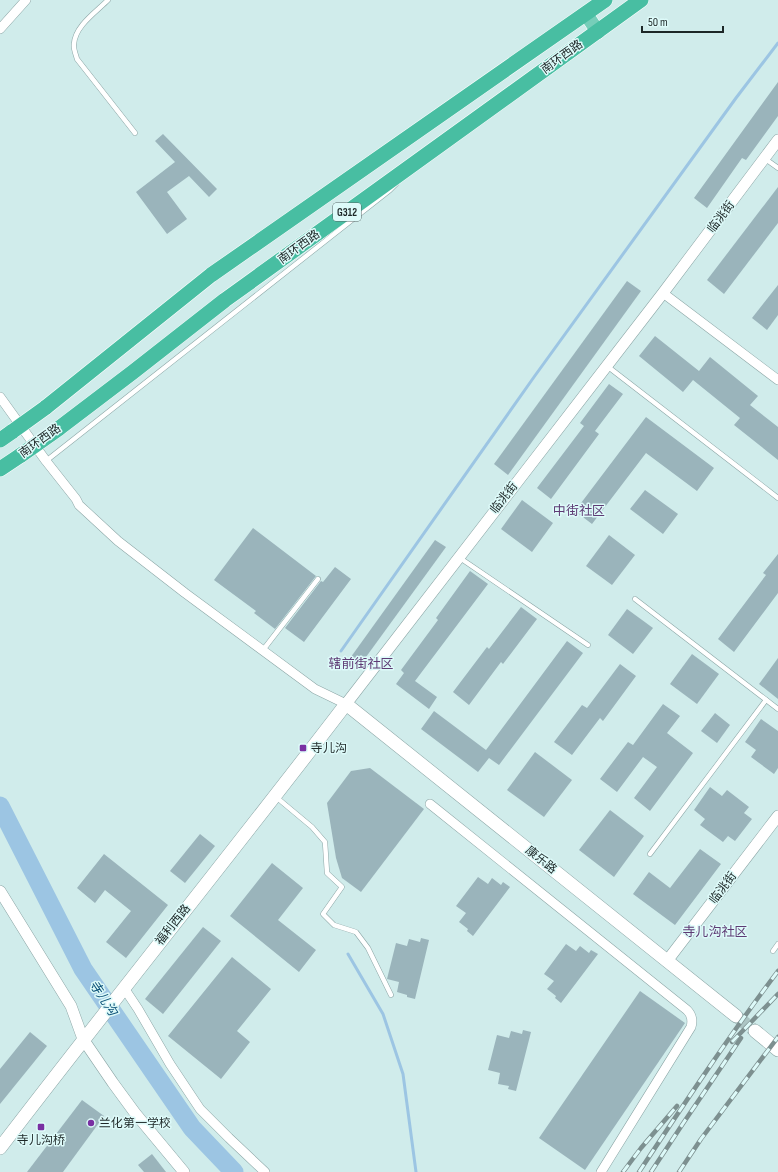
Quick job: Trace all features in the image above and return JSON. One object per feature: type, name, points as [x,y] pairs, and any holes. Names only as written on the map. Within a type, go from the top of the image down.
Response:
[{"type":"highway","name":"南环西路","points":[[0,440],[44,408],[211,274],[605,0]]},
{"type":"highway","name":"南环西路","points":[[0,469],[58,429],[232,295],[641,0]]},
{"type":"main road","points":[[586,14],[598,32]]},
{"type":"main road","name":"福利西路","points":[[0,1148],[121,990],[346,704]]},
{"type":"main road","name":"康乐路","points":[[346,704],[736,1016]]},
{"type":"main road","points":[[755,1032],[778,1050]]},
{"type":"street","points":[[0,29],[26,0]]},
{"type":"street","name":"临洮街","points":[[346,704],[663,293],[778,140]]},
{"type":"street","points":[[663,293],[778,380]]},
{"type":"street","points":[[0,397],[79,505],[118,541],[315,689],[346,704]]},
{"type":"street","points":[[430,804],[687,1010],[691,1016],[691,1027],[601,1172]]},
{"type":"street","name":"临洮街","points":[[667,961],[778,816]]},
{"type":"street","points":[[0,891],[71,1006],[113,1083],[135,1113],[184,1172]]},
{"type":"street","points":[[121,990],[138,1009],[170,1064],[200,1109],[265,1172]]},
{"type":"lane","points":[[108,0],[84,22],[77,33],[74,44],[77,59],[135,133]]},
{"type":"lane","points":[[46,461],[390,190],[423,157]]},
{"type":"lane","points":[[764,158],[778,168]]},
{"type":"lane","points":[[607,366],[778,498]]},
{"type":"lane","points":[[459,557],[588,645]]},
{"type":"lane","points":[[263,650],[318,579]]},
{"type":"lane","points":[[635,599],[778,709]]},
{"type":"lane","points":[[650,854],[766,700]]},
{"type":"lane","points":[[275,796],[312,827],[325,842],[327,873],[342,887],[324,914],[334,925],[356,932],[368,948],[391,996]]},
{"type":"lane","points":[[773,951],[778,944]]},
{"type":"building","points":[[778,82],[778,116],[746,160],[742,158],[707,208],[694,198]]},
{"type":"building","points":[[163,134],[217,189],[209,197],[189,176],[167,192],[187,219],[167,234],[136,192],[175,162],[155,141]]},
{"type":"building","points":[[778,187],[778,223],[724,294],[707,280]]},
{"type":"building","points":[[627,281],[641,291],[508,475],[494,464]]},
{"type":"building","points":[[778,285],[778,315],[767,330],[752,318]]},
{"type":"building","points":[[655,336],[699,371],[710,357],[758,396],[750,405],[778,427],[778,460],[734,425],[740,418],[693,380],[683,392],[639,356]]},
{"type":"building","points":[[609,384],[623,394],[595,431],[599,434],[551,499],[537,488],[584,426],[580,423]]},
{"type":"building","points":[[646,417],[714,468],[697,491],[646,453],[592,524],[575,511]]},
{"type":"building","points":[[645,490],[678,514],[663,534],[630,509]]},
{"type":"building","points":[[522,500],[553,523],[532,552],[501,529]]},
{"type":"building","points":[[253,528],[316,576],[275,629],[254,613],[256,611],[214,580]]},
{"type":"building","points":[[609,535],[635,555],[612,585],[586,566]]},
{"type":"building","points":[[435,540],[446,547],[358,668],[348,661]]},
{"type":"building","points":[[778,554],[778,593],[734,652],[718,639],[766,575],[763,573]]},
{"type":"building","points":[[335,567],[351,579],[304,642],[285,628],[321,581],[323,582]]},
{"type":"building","points":[[470,571],[488,584],[415,681],[437,697],[429,709],[396,684],[404,673],[401,670],[438,620],[436,618]]},
{"type":"building","points":[[521,607],[537,619],[503,664],[501,662],[469,705],[453,692],[487,647],[489,649]]},
{"type":"building","points":[[627,609],[653,628],[633,654],[608,635]]},
{"type":"building","points":[[567,641],[583,653],[499,765],[489,758],[478,772],[421,729],[434,711],[486,750]]},
{"type":"building","points":[[692,654],[719,674],[697,704],[670,684]]},
{"type":"building","points":[[778,658],[778,699],[759,684]]},
{"type":"building","points":[[620,664],[636,676],[603,721],[600,718],[572,755],[554,742],[582,705],[587,708]]},
{"type":"building","points":[[663,704],[680,716],[667,733],[693,753],[650,811],[634,798],[657,767],[643,757],[617,792],[600,779],[628,742],[633,745]]},
{"type":"building","points":[[715,713],[730,725],[717,743],[701,731]]},
{"type":"building","points":[[761,719],[778,731],[778,768],[774,774],[751,757],[756,750],[745,742]]},
{"type":"building","points":[[535,752],[572,780],[544,817],[507,790]]},
{"type":"building","points":[[370,768],[424,809],[361,892],[342,878],[336,858],[327,803],[351,771]]},
{"type":"building","points":[[710,787],[722,796],[727,790],[749,807],[744,813],[752,819],[735,841],[728,836],[723,842],[700,825],[705,819],[694,810]]},
{"type":"building","points":[[610,810],[644,836],[614,877],[579,850]]},
{"type":"building","points":[[200,834],[215,846],[185,883],[170,871]]},
{"type":"building","points":[[700,849],[721,864],[675,925],[633,894],[649,872],[670,888]]},
{"type":"building","points":[[104,854],[168,905],[126,958],[106,942],[131,911],[105,890],[95,903],[77,888]]},
{"type":"building","points":[[272,863],[303,888],[278,920],[316,950],[299,972],[230,916]]},
{"type":"building","points":[[478,877],[488,884],[492,878],[501,885],[503,882],[510,887],[473,936],[467,931],[468,929],[459,922],[466,913],[456,906]]},
{"type":"building","points":[[203,927],[221,941],[163,1014],[145,999]]},
{"type":"building","points":[[421,938],[429,940],[415,999],[397,992],[399,982],[387,979],[396,943],[407,946],[409,939],[420,942]]},
{"type":"building","points":[[566,944],[576,951],[580,946],[589,953],[591,950],[598,954],[561,1003],[555,998],[556,996],[547,989],[554,981],[544,974]]},
{"type":"building","points":[[232,957],[271,989],[237,1031],[250,1042],[221,1079],[168,1036]]},
{"type":"building","points":[[640,991],[685,1023],[585,1170],[539,1138]]},
{"type":"building","points":[[523,1030],[531,1032],[516,1091],[508,1089],[509,1086],[498,1084],[500,1073],[488,1070],[497,1035],[509,1038],[511,1031],[522,1034]]},
{"type":"building","points":[[30,1032],[47,1046],[0,1104],[0,1069]]},
{"type":"building","points":[[82,1100],[104,1116],[63,1172],[27,1172]]},
{"type":"building","points":[[152,1154],[166,1172],[144,1172],[138,1165]]},
{"type":"waterway","points":[[341,651],[534,377],[736,98],[778,43]]},
{"type":"waterway","name":"寺儿沟","points":[[0,806],[83,969],[192,1128],[234,1172]]},
{"type":"waterway","points":[[348,954],[383,1014],[403,1074],[416,1172]]},
{"type":"tunnel","points":[[736,1016],[755,1031]]},
{"type":"railway","points":[[639,1172],[724,1045],[778,971]]},
{"type":"railway","points":[[732,1042],[778,994]]},
{"type":"railway","points":[[679,1172],[701,1139],[778,1037]]},
{"type":"railway","points":[[651,1172],[741,1038]]},
{"type":"railway","points":[[623,1172],[641,1148],[677,1106]]},
{"type":"place","name":"寺儿沟","points":[[303,748]]},
{"type":"place","name":"兰化第一学校","points":[[91,1123]]},
{"type":"place","name":"寺儿沟桥","points":[[41,1127]]},
{"type":"district","name":"中街社区","points":[[579,511]]},
{"type":"district","name":"辖前街社区","points":[[361,664]]},
{"type":"district","name":"寺儿沟社区","points":[[715,932]]}]
